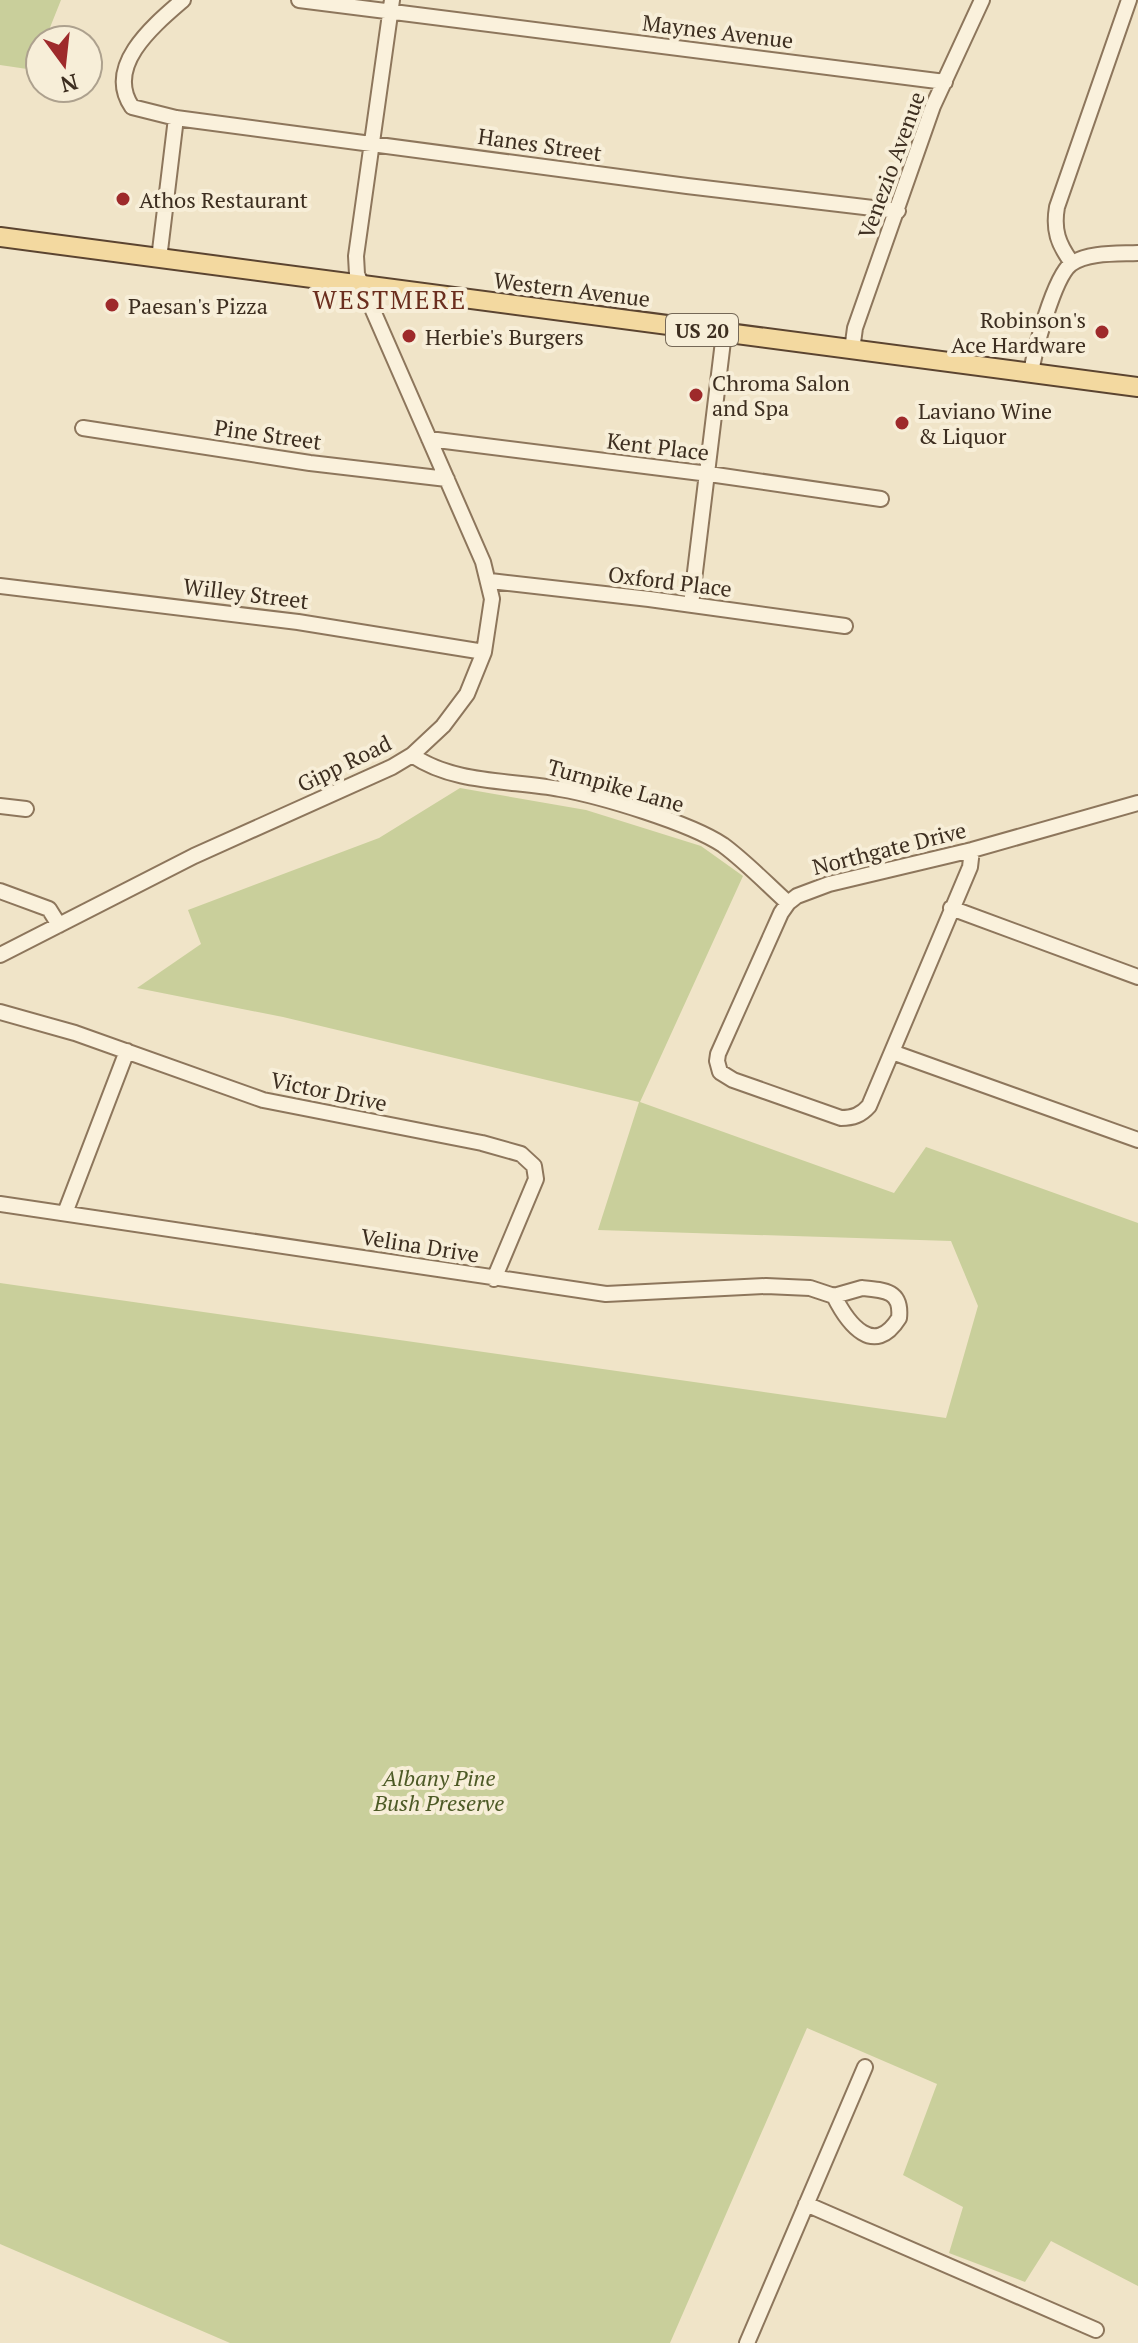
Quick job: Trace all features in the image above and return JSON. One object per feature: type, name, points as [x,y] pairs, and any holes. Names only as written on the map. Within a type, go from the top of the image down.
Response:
[{"type":"main road","name":"Western Avenue","points":[[0,237],[1138,387]]},
{"type":"street","name":"Hanes Street","points":[[183,0],[146,33],[130,59],[123,77],[124,96],[132,107],[176,118],[898,211]]},
{"type":"street","name":"Maynes Avenue","points":[[299,0],[392,6],[945,82]]},
{"type":"street","name":"Venezio Avenue","points":[[852,350],[855,328],[933,106],[982,0]]},
{"type":"street","points":[[1072,263],[1059,246],[1056,236],[1057,207],[1129,0]]},
{"type":"street","name":"Gipp Road","points":[[0,955],[141,881],[360,783],[412,755],[443,726],[474,680],[484,652],[491,616],[490,581],[357,274],[356,256],[392,6]]},
{"type":"street","points":[[159,259],[176,118]]},
{"type":"street","points":[[1031,374],[1034,354],[1059,280],[1072,263],[1084,258],[1138,253]]},
{"type":"street","points":[[691,605],[724,333]]},
{"type":"street","name":"Pine Street","points":[[83,428],[310,463],[447,479]]},
{"type":"street","name":"Kent Place","points":[[429,439],[881,499]]},
{"type":"street","name":"Oxford Place","points":[[490,581],[845,626]]},
{"type":"street","name":"Willey Street","points":[[0,586],[298,622],[484,652]]},
{"type":"street","name":"Turnpike Lane","points":[[412,755],[444,772],[565,789],[698,832],[732,852],[788,903]]},
{"type":"street","name":"Northgate Drive","points":[[788,903],[797,896],[829,884],[972,850],[1138,803]]},
{"type":"street","points":[[0,806],[26,809]]},
{"type":"street","points":[[788,903],[718,1054],[720,1072],[733,1080],[841,1118],[857,1116],[869,1106],[970,867],[972,850]]},
{"type":"street","points":[[0,891],[42,905],[53,914],[59,925]]},
{"type":"street","points":[[951,908],[1138,977]]},
{"type":"street","name":"Victor Drive","points":[[0,1012],[127,1051],[263,1100],[482,1143],[527,1157],[534,1166],[536,1179],[494,1279]]},
{"type":"street","points":[[65,1213],[127,1051]]},
{"type":"street","points":[[892,1052],[1138,1140]]},
{"type":"street","name":"Velina Drive","points":[[0,1204],[606,1294],[766,1286],[810,1288],[834,1296],[853,1325],[867,1336],[876,1337],[885,1333],[899,1318],[899,1301],[894,1294],[886,1291],[852,1289],[834,1296]]},
{"type":"street","points":[[747,2343],[865,2067]]},
{"type":"street","points":[[806,2204],[1096,2330]]},
{"type":"green space","points":[[0,0],[61,0],[51,24],[24,24],[24,69],[0,65]]},
{"type":"green space","name":"Albany Pine Bush Preserve","points":[[460,788],[586,810],[701,846],[743,876],[640,1102],[894,1193],[926,1147],[1138,1223],[1138,2286],[1051,2241],[1025,2282],[949,2253],[963,2207],[903,2175],[937,2084],[807,2028],[670,2343],[230,2343],[0,2244],[0,1283],[946,1418],[978,1306],[951,1241],[598,1230],[639,1102],[283,1017],[137,988],[201,944],[188,910],[379,838]]},
{"type":"place","name":"Athos Restaurant","points":[[123,199]]},
{"type":"place","name":"Paesan's Pizza","points":[[112,305]]},
{"type":"place","name":"Robinson's Ace Hardware","points":[[1102,332]]},
{"type":"place","name":"Herbie's Burgers","points":[[409,336]]},
{"type":"place","name":"Chroma Salon and Spa","points":[[696,395]]},
{"type":"place","name":"Laviano Wine & Liquor","points":[[902,423]]},
{"type":"district","name":"WESTMERE","points":[[390,299]]}]
